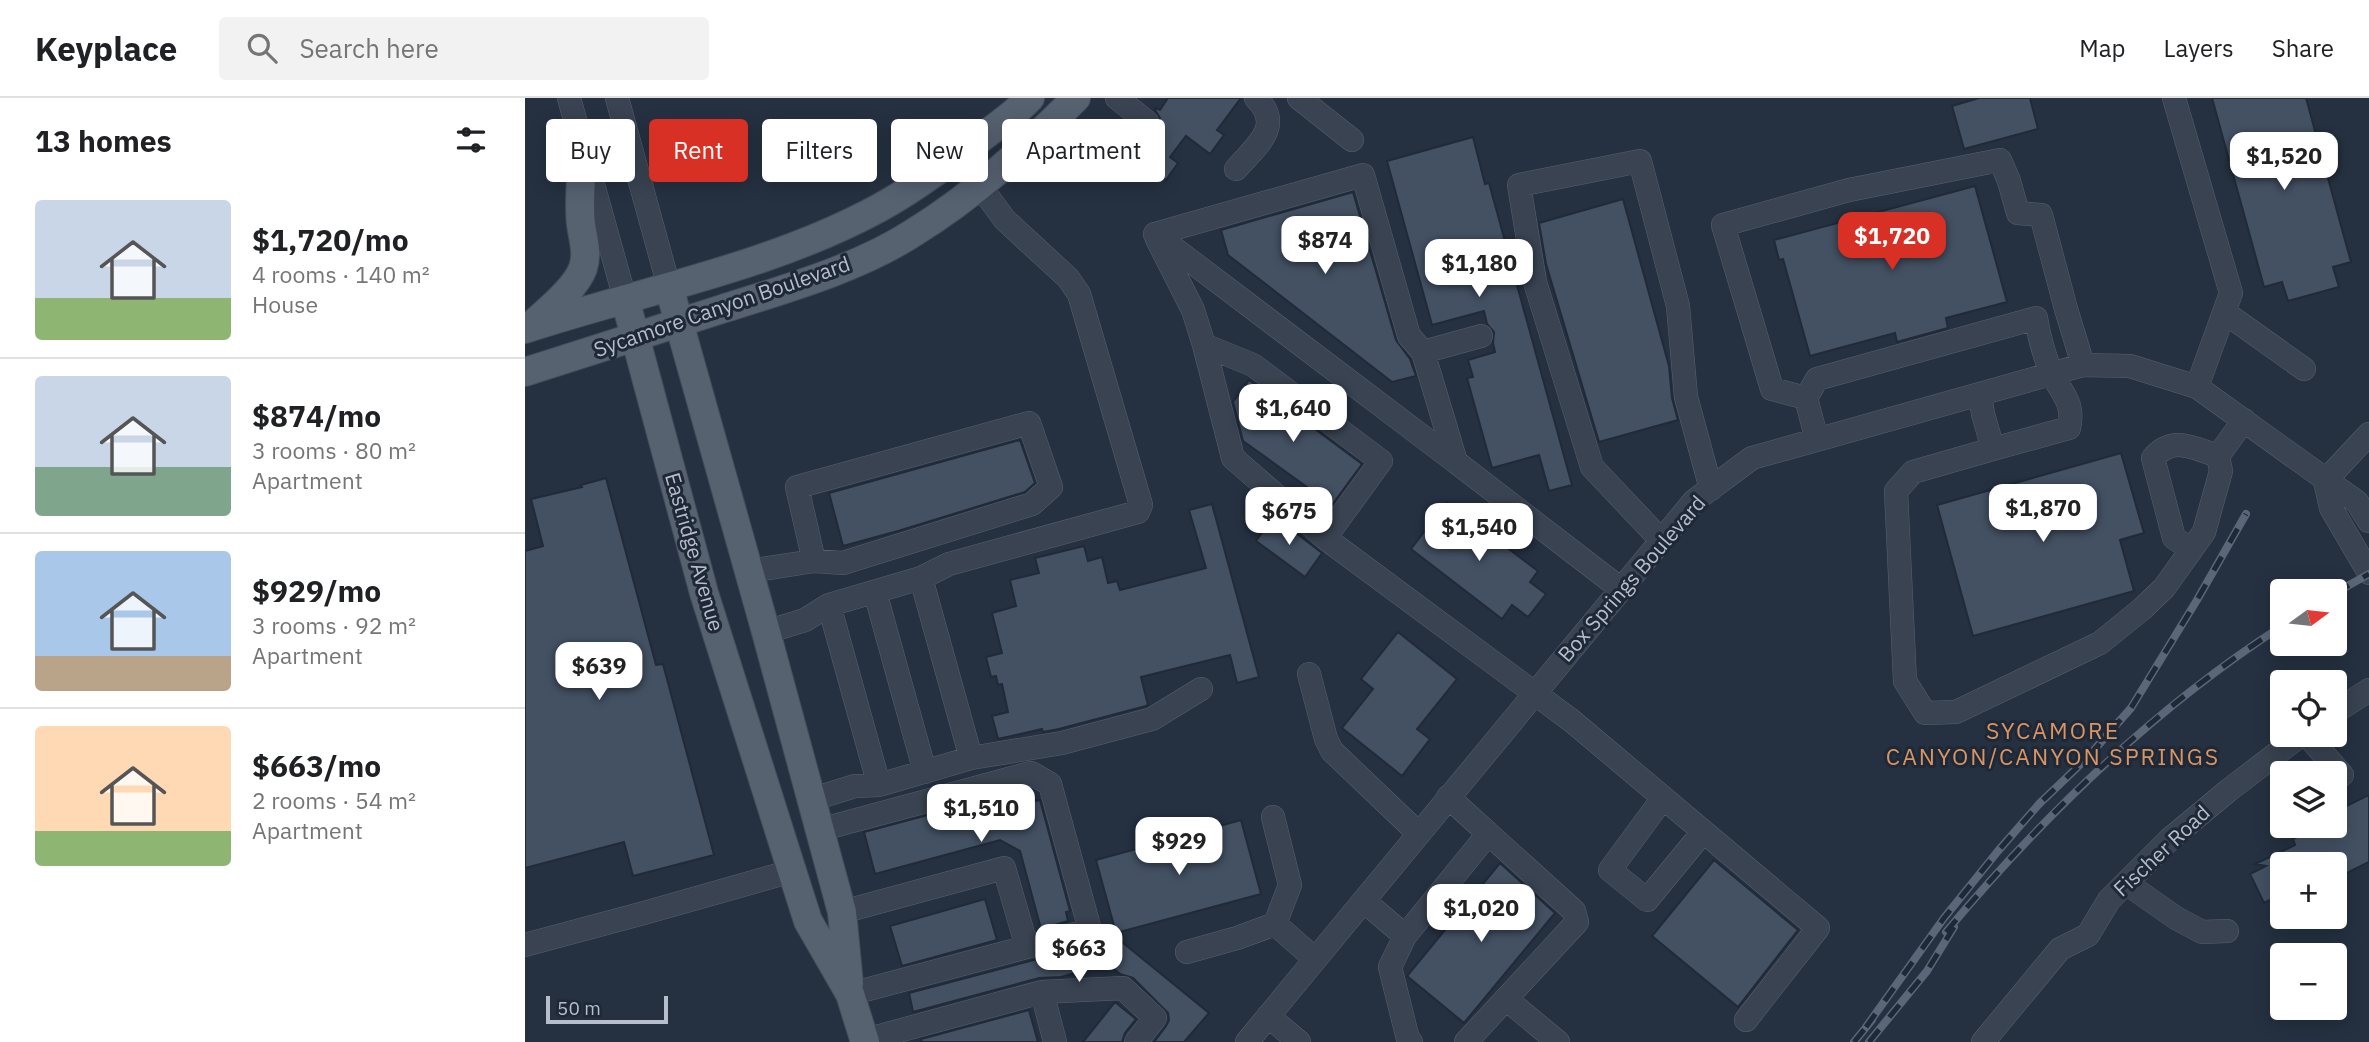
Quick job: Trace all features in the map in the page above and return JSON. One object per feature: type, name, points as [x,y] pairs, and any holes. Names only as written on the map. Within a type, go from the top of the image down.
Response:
[{"type":"main road","name":"Sycamore Canyon Boulevard","points":[[525,372],[800,285],[912,235],[980,186],[1074,100]]},
{"type":"main road","name":"Sycamore Canyon Boulevard","points":[[528,328],[787,249],[876,210],[940,170],[1026,102]]},
{"type":"main road","points":[[528,328],[556,303],[579,277],[583,268],[585,241],[581,224],[582,182]]},
{"type":"main road","name":"Eastridge Avenue","points":[[669,287],[842,912],[850,994]]},
{"type":"main road","name":"Eastridge Avenue","points":[[625,299],[704,593],[792,871],[809,921],[850,994],[865,1041]]},
{"type":"street","name":"Eastridge Avenue","points":[[569,98],[575,119]]},
{"type":"street","name":"Eastridge Avenue","points":[[617,98],[669,287]]},
{"type":"street","points":[[1117,98],[1143,119]]},
{"type":"street","points":[[1236,169],[1264,138],[1269,123],[1267,112],[1256,98]]},
{"type":"street","points":[[1299,98],[1352,140]]},
{"type":"street","points":[[2175,98],[2231,293],[2197,387]]},
{"type":"street","points":[[1026,102],[1074,100]]},
{"type":"street","points":[[1806,398],[1772,389],[1723,225],[1849,190],[2000,160],[2018,213],[2041,215],[2083,365]]},
{"type":"street","points":[[1661,540],[1592,467],[1535,282],[1519,185],[1640,161],[1678,306],[1686,397],[1710,489]]},
{"type":"street","points":[[1155,234],[1363,175],[1409,336],[1423,352],[1457,462]]},
{"type":"street","name":"Eastridge Avenue","points":[[592,182],[625,299]]},
{"type":"street","points":[[766,632],[805,620],[829,605],[921,578],[949,564],[1139,512],[1141,505],[1079,294],[1068,278],[1005,220],[980,186]]},
{"type":"street","points":[[1155,234],[1193,310],[1233,458],[1325,538],[1572,721],[1818,928],[1746,1020]]},
{"type":"street","points":[[1155,234],[1621,589]]},
{"type":"street","points":[[1817,440],[1806,398],[1817,379],[2066,310]]},
{"type":"street","points":[[2224,312],[2304,369]]},
{"type":"street","points":[[2036,318],[2052,374],[2066,394],[2071,418],[2069,428],[1913,472],[1896,491],[1905,681],[1925,713],[1956,712],[2099,643],[2164,588],[2204,532],[2221,471],[2218,456],[2244,420]]},
{"type":"street","points":[[1423,352],[1481,336]]},
{"type":"street","points":[[1204,345],[1253,365],[1381,461],[1325,538]]},
{"type":"street","name":"Box Springs Boulevard","points":[[1247,1042],[1694,501],[1752,458],[2083,365],[2130,366],[2197,387],[2357,502],[2369,521]]},
{"type":"street","points":[[1980,394],[1993,449]]},
{"type":"street","points":[[749,571],[814,561],[843,563],[1031,504],[1051,487],[1029,423],[797,487],[814,561]]},
{"type":"street","points":[[2369,434],[2325,481],[2331,508],[2369,572]]},
{"type":"street","points":[[2191,549],[2174,537],[2153,458],[2162,447],[2182,444],[2218,456]]},
{"type":"street","points":[[921,578],[971,758]]},
{"type":"street","points":[[876,592],[925,772]]},
{"type":"street","points":[[829,605],[879,785]]},
{"type":"street","points":[[1309,674],[1332,751],[1418,833]]},
{"type":"street","points":[[810,800],[855,786],[879,785],[971,758],[1062,743],[1152,719],[1201,688]]},
{"type":"street","points":[[2347,704],[2369,690]]},
{"type":"street","name":"Fischer Road","points":[[1983,1042],[2060,949],[2088,935],[2109,900],[2170,839],[2285,747]]},
{"type":"street","points":[[2318,747],[2330,761]]},
{"type":"street","points":[[819,830],[1031,773],[1050,784],[1090,930],[850,994]]},
{"type":"street","points":[[1448,797],[1577,916],[1577,922],[1466,1042]]},
{"type":"street","points":[[1663,798],[1610,870],[1647,900],[1703,832]]},
{"type":"street","points":[[1188,952],[1275,924],[1290,885],[1273,817]]},
{"type":"street","points":[[1411,1042],[1390,970],[1405,936],[1488,834]]},
{"type":"street","points":[[842,912],[1004,868],[1027,947]]},
{"type":"street","points":[[525,945],[792,871]]},
{"type":"street","points":[[2126,883],[2176,918],[2202,932],[2227,931]]},
{"type":"street","points":[[1364,901],[1405,936]]},
{"type":"street","points":[[1275,924],[1315,959]]},
{"type":"street","points":[[865,1041],[1042,992],[1123,988],[1154,1018],[1136,1042]]},
{"type":"street","points":[[1042,992],[1055,1042]]},
{"type":"street","points":[[1506,999],[1558,1042]]},
{"type":"street","points":[[1268,1016],[1299,1042]]},
{"type":"building","points":[[1168,98],[1241,98],[1217,130],[1224,135],[1210,154],[1186,136],[1170,157],[1178,163],[1166,180],[1165,119],[1160,119],[1155,110],[1160,110]]},
{"type":"building","points":[[1979,98],[2030,98],[2038,129],[1964,149],[1952,106]]},
{"type":"building","points":[[2212,98],[2306,98],[2351,262],[2333,267],[2339,287],[2288,301],[2282,282],[2264,287]]},
{"type":"building","points":[[1473,137],[1485,184],[1489,183],[1572,485],[1549,491],[1539,455],[1492,468],[1467,378],[1473,377],[1468,360],[1495,352],[1494,332],[1487,324],[1484,311],[1432,325],[1387,161]]},
{"type":"building","points":[[1975,186],[2007,302],[1946,318],[1948,328],[1897,342],[1895,333],[1810,356],[1783,259],[1779,260],[1774,240]]},
{"type":"building","points":[[1353,192],[1396,340],[1410,359],[1416,376],[1392,382],[1228,255],[1221,230]]},
{"type":"building","points":[[1623,199],[1669,366],[1672,398],[1678,420],[1599,442],[1546,264],[1539,223]]},
{"type":"building","points":[[1249,380],[1362,464],[1332,505],[1243,441],[1233,402]]},
{"type":"building","points":[[1020,440],[1035,483],[1025,492],[843,546],[829,493]]},
{"type":"building","points":[[2121,453],[2144,533],[2120,540],[2134,591],[1973,636],[1937,505]]},
{"type":"building","points":[[606,478],[656,665],[663,664],[714,855],[633,876],[624,842],[525,868],[525,551],[543,546],[531,499],[582,487],[581,485]]},
{"type":"building","points":[[1447,502],[1538,571],[1530,582],[1546,594],[1528,617],[1512,605],[1502,619],[1411,549]]},
{"type":"building","points":[[1212,504],[1259,677],[1237,683],[1230,655],[1141,677],[1148,705],[1146,706],[1059,729],[1043,732],[1042,729],[998,739],[992,716],[1008,712],[1002,684],[998,685],[996,676],[991,677],[986,657],[1002,653],[992,613],[1016,606],[1010,580],[1039,573],[1035,558],[1084,546],[1088,561],[1102,557],[1108,583],[1117,581],[1120,590],[1206,568],[1189,510]]},
{"type":"building","points":[[1274,516],[1322,553],[1305,577],[1256,541]]},
{"type":"building","points":[[1398,632],[1457,679],[1417,729],[1430,739],[1402,776],[1342,728],[1373,689],[1361,679]]},
{"type":"building","points":[[1029,788],[1035,801],[1040,800],[1070,911],[1066,912],[1068,921],[1041,929],[1020,851],[1000,840],[875,874],[864,832]]},
{"type":"building","points":[[2369,795],[2369,862],[2347,873],[2347,852],[2280,852],[2295,845],[2295,838],[2347,838],[2347,806]]},
{"type":"building","points":[[1241,820],[1261,894],[1116,933],[1096,860]]},
{"type":"building","points":[[2270,857],[2270,900],[2264,903],[2250,874],[2266,866],[2255,864]]},
{"type":"building","points":[[1714,860],[1798,930],[1738,1007],[1652,936]]},
{"type":"building","points":[[1500,863],[1555,913],[1464,1023],[1407,976]]},
{"type":"building","points":[[985,899],[997,940],[902,966],[890,926]]},
{"type":"building","points":[[1117,938],[1209,1013],[1184,1042],[1154,1042],[1169,1020],[1168,1013],[1133,978],[1120,974],[1108,964],[1061,977],[1039,978],[913,1012],[909,993]]},
{"type":"building","points":[[1115,1002],[1136,1019],[1125,1033],[1122,1042],[1083,1042]]},
{"type":"building","points":[[1029,1010],[1038,1042],[922,1042],[921,1039]]},
{"type":"railway","points":[[1866,1027],[1944,918],[1998,851],[2131,708],[2246,514]]},
{"type":"railway","points":[[2347,586],[2369,574]]},
{"type":"railway","points":[[1946,932],[2022,846],[2102,766],[2189,692],[2270,634]]},
{"type":"railway","points":[[1869,1042],[1927,971],[1954,927]]},
{"type":"railway","points":[[1854,1042],[1872,1020]]},
{"type":"district","name":"SYCAMORE CANYON/CANYON SPRINGS","points":[[2053,744]]}]
